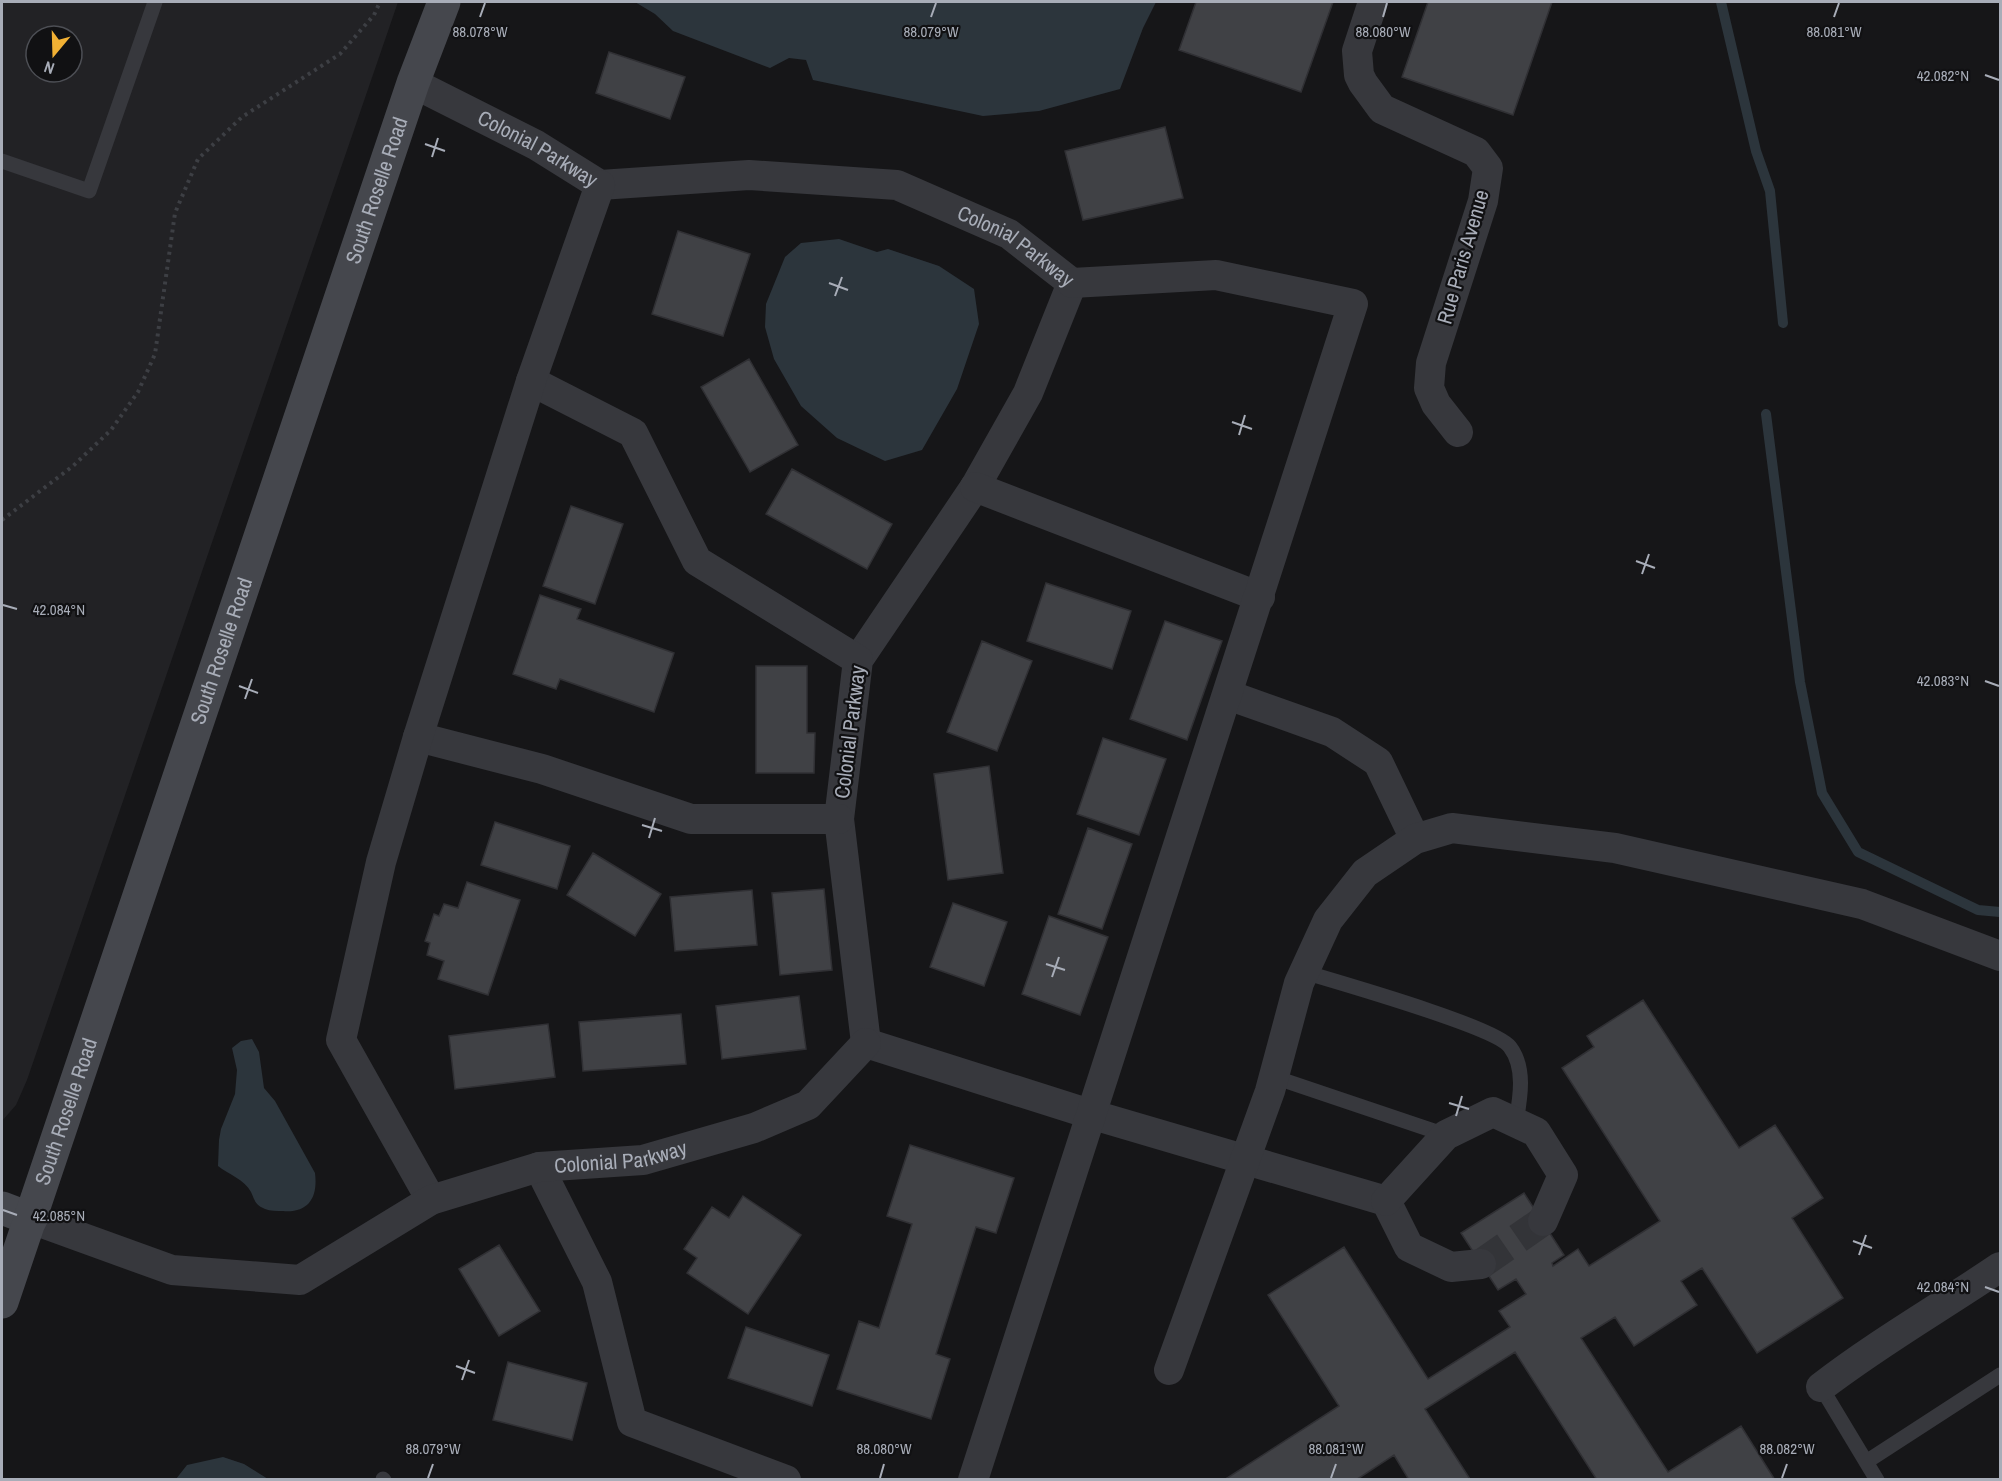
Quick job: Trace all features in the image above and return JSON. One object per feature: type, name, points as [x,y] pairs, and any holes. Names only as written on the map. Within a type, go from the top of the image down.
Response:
[{"type":"main road","name":"South Roselle Road","points":[[2,1302],[16,1214],[413,83],[444,2]]},
{"type":"street","name":"Rue Paris Avenue","points":[[1373,2],[1357,51],[1359,75],[1363,83],[1382,109],[1476,152],[1488,168],[1483,201],[1431,363],[1429,388],[1436,404],[1458,432]]},
{"type":"street","name":"Colonial Parkway","points":[[16,1214],[172,1270],[300,1280],[430,1200],[538,1167],[643,1160],[754,1128],[808,1105],[866,1043],[839,819],[858,660],[975,487],[1028,393],[1072,283],[1009,234],[897,185],[749,175],[600,185],[536,145],[413,83]]},
{"type":"street","points":[[430,1200],[341,1040],[381,862],[418,737],[531,381],[600,185]]},
{"type":"street","points":[[973,1479],[1353,304],[1216,275],[1072,283]]},
{"type":"street","points":[[531,381],[633,433],[697,561],[858,660]]},
{"type":"street","points":[[975,487],[1260,597]]},
{"type":"street","points":[[1228,695],[1332,732],[1378,762],[1414,839]]},
{"type":"street","points":[[418,737],[542,769],[692,819],[839,819]]},
{"type":"street","points":[[1169,1370],[1274,1077],[1304,972],[1328,920],[1365,873],[1414,839],[1452,828],[1615,848],[1862,904],[2001,956]]},
{"type":"street","points":[[866,1043],[1090,1113],[1386,1201],[1409,1247],[1451,1267],[1481,1264]]},
{"type":"street","points":[[1386,1201],[1446,1135],[1493,1112],[1536,1132],[1563,1175],[1543,1221]]},
{"type":"street","points":[[538,1167],[597,1282],[632,1422],[786,1479]]},
{"type":"street","points":[[1821,1387],[1866,1353],[2001,1267]]},
{"type":"lane","points":[[2,160],[89,191],[155,2]]},
{"type":"lane","points":[[1304,972],[1437,1014],[1499,1037],[1510,1045],[1519,1073],[1521,1094],[1516,1122]]},
{"type":"lane","points":[[1274,1077],[1446,1135]]},
{"type":"lane","points":[[1866,1462],[2001,1375]]},
{"type":"lane","points":[[1821,1387],[1877,1479]]},
{"type":"path","points":[[2,520],[73,466],[111,430],[138,392],[155,354],[174,213],[198,159],[242,117],[340,54],[374,15],[380,2]]},
{"type":"shaded area","points":[[2,2],[398,2],[27,1080],[16,1105],[2,1121]]},
{"type":"shaded area","points":[[635,2],[1156,2],[1143,28],[1120,89],[1039,111],[983,116],[813,80],[806,60],[789,58],[770,68],[673,31],[655,14]]},
{"type":"shaded area","points":[[839,239],[877,252],[888,249],[939,266],[974,289],[979,324],[957,389],[922,450],[885,461],[837,438],[801,406],[774,359],[765,327],[766,304],[785,257],[801,243]]},
{"type":"shaded area","points":[[252,1039],[259,1052],[264,1088],[275,1101],[315,1173],[315,1189],[310,1202],[292,1211],[267,1210],[261,1207],[255,1202],[245,1184],[218,1166],[221,1129],[235,1094],[237,1070],[232,1048],[241,1041]]},
{"type":"shaded area","points":[[223,1457],[244,1464],[268,1479],[176,1479],[187,1465]]},
{"type":"building","points":[[1196,2],[1333,2],[1301,92],[1179,50]]},
{"type":"building","points":[[1428,2],[1552,2],[1513,115],[1402,77]]},
{"type":"building","points":[[609,52],[685,77],[670,119],[596,93]]},
{"type":"building","points":[[1165,127],[1183,198],[1083,220],[1065,151]]},
{"type":"building","points":[[678,231],[750,254],[723,336],[652,314]]},
{"type":"building","points":[[749,359],[798,445],[750,472],[701,387]]},
{"type":"building","points":[[792,469],[892,524],[867,569],[766,514]]},
{"type":"building","points":[[571,506],[623,524],[595,604],[543,586]]},
{"type":"building","points":[[1046,583],[1131,611],[1112,669],[1027,641]]},
{"type":"building","points":[[540,595],[581,609],[577,619],[674,653],[654,712],[560,679],[556,689],[513,674]]},
{"type":"building","points":[[1165,621],[1222,641],[1187,740],[1130,719]]},
{"type":"building","points":[[982,641],[1032,661],[997,751],[947,732]]},
{"type":"building","points":[[756,666],[807,666],[807,733],[815,733],[814,773],[756,773]]},
{"type":"building","points":[[1103,738],[1166,759],[1139,835],[1077,814]]},
{"type":"building","points":[[989,766],[1003,873],[948,880],[934,774]]},
{"type":"building","points":[[495,822],[570,846],[557,889],[481,865]]},
{"type":"building","points":[[1088,828],[1132,844],[1102,929],[1058,914]]},
{"type":"building","points":[[593,853],[661,894],[635,936],[567,895]]},
{"type":"building","points":[[467,882],[520,900],[488,995],[438,979],[444,961],[427,955],[430,943],[425,941],[434,914],[439,916],[444,904],[458,908]]},
{"type":"building","points":[[824,889],[832,970],[780,975],[772,893]]},
{"type":"building","points":[[752,890],[757,945],[675,951],[670,897]]},
{"type":"building","points":[[953,903],[1007,922],[984,986],[930,967]]},
{"type":"building","points":[[1049,916],[1108,937],[1080,1015],[1022,994]]},
{"type":"building","points":[[799,996],[806,1049],[722,1059],[716,1006]]},
{"type":"building","points":[[1643,1000],[1739,1148],[1775,1125],[1823,1198],[1792,1218],[1843,1298],[1757,1353],[1702,1268],[1681,1281],[1697,1305],[1634,1346],[1615,1317],[1581,1338],[1668,1472],[1741,1426],[1775,1480],[1597,1480],[1515,1352],[1425,1409],[1470,1479],[1409,1480],[1394,1455],[1356,1480],[1224,1480],[1339,1406],[1268,1295],[1344,1247],[1428,1379],[1510,1327],[1499,1311],[1526,1294],[1516,1279],[1498,1290],[1461,1233],[1524,1193],[1564,1255],[1552,1263],[1553,1266],[1578,1249],[1589,1266],[1660,1221],[1562,1068],[1594,1047],[1587,1036]]},
{"type":"building","points":[[681,1014],[686,1064],[583,1071],[579,1022]]},
{"type":"building","points":[[548,1024],[555,1077],[455,1089],[449,1036]]},
{"type":"building","points":[[910,1145],[1014,1178],[996,1233],[976,1227],[936,1354],[950,1359],[931,1419],[837,1389],[859,1321],[879,1328],[912,1224],[887,1216]]},
{"type":"building","points":[[743,1196],[801,1235],[748,1314],[687,1273],[697,1258],[684,1249],[712,1207],[729,1218]]},
{"type":"building","points":[[499,1245],[540,1311],[499,1336],[459,1269]]},
{"type":"building","points":[[746,1327],[829,1355],[812,1406],[728,1378]]},
{"type":"building","points":[[508,1362],[587,1383],[572,1440],[493,1420]]},
{"type":"waterway","points":[[1721,2],[1756,151],[1770,191],[1783,323]]},
{"type":"waterway","points":[[1766,414],[1800,682],[1822,793],[1858,852],[1978,910],[2000,912]]},
{"type":"tunnel","points":[[1481,1264],[1543,1221]]}]
